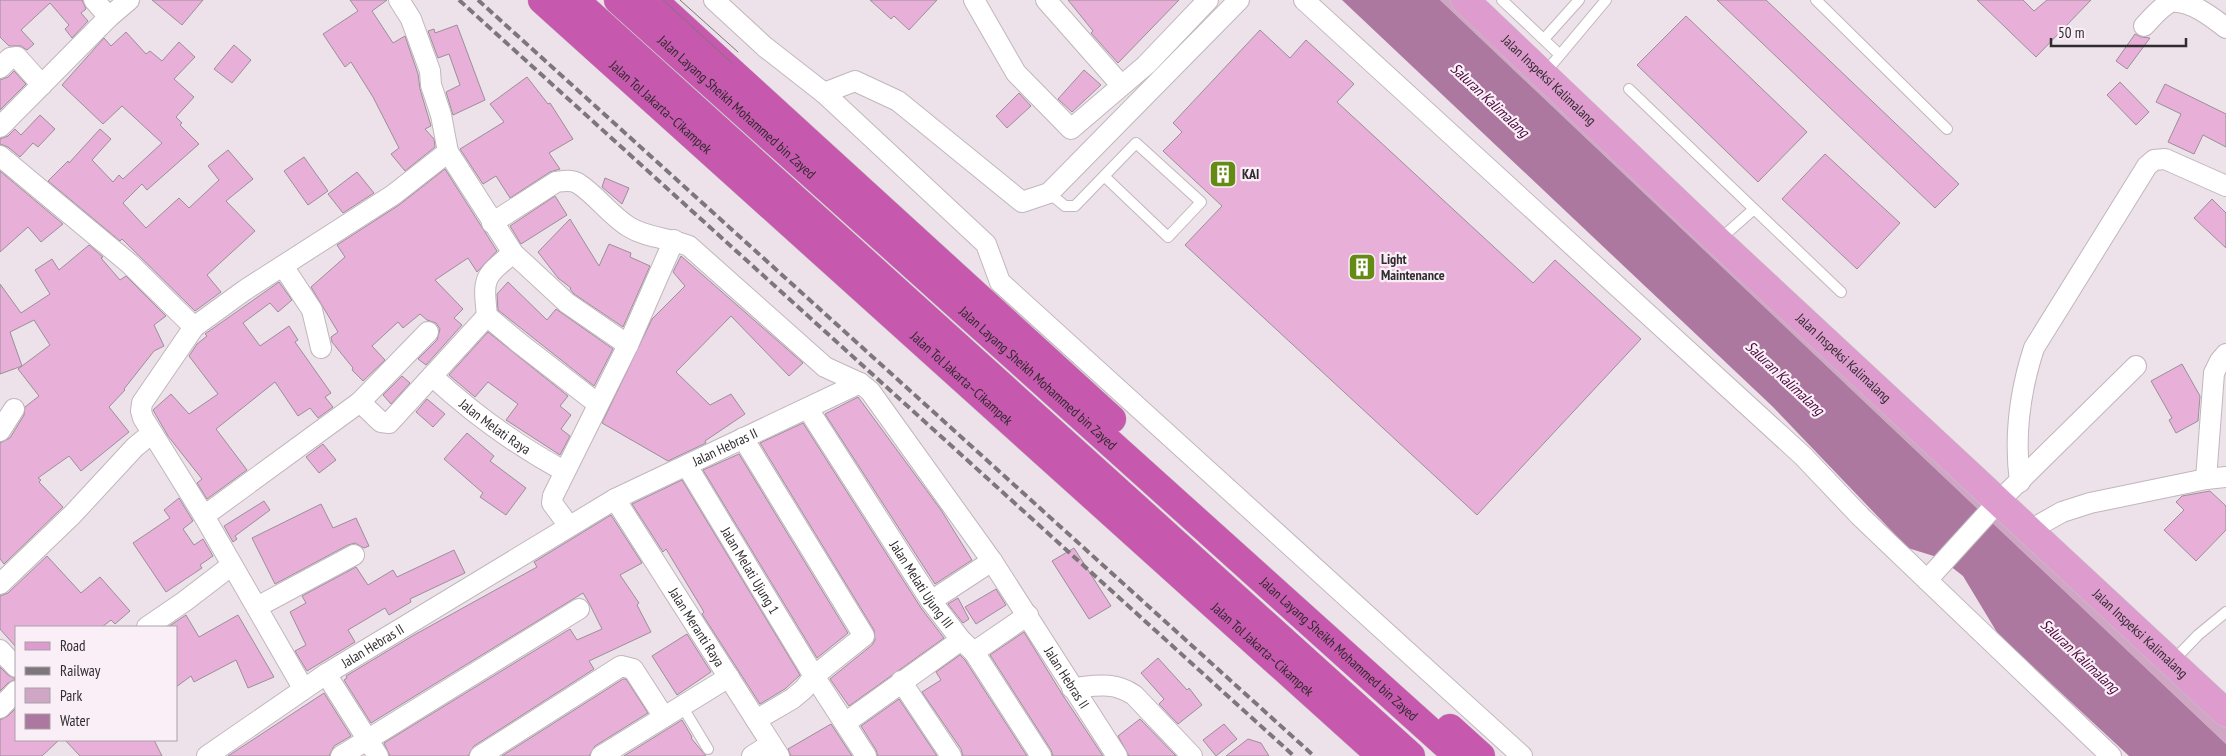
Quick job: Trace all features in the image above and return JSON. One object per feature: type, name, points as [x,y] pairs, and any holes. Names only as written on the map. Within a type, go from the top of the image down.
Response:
[{"type":"highway","name":"Jalan Tol Jakarta–Cikampek","points":[[542,0],[1381,756]]},
{"type":"highway","name":"Jalan Layang Sheikh Mohammed bin Zayed","points":[[575,0],[1412,756]]},
{"type":"highway","name":"Jalan Layang Sheikh Mohammed bin Zayed","points":[[618,0],[1458,756]]},
{"type":"highway","points":[[653,0],[1481,756]]},
{"type":"main road","name":"Jalan Inspeksi Kalimalang","points":[[1465,0],[1551,65],[1718,242],[1994,506],[2030,530],[2226,713]]},
{"type":"street","points":[[94,0],[109,17]]},
{"type":"street","points":[[0,126],[109,17],[129,0]]},
{"type":"street","points":[[400,0],[411,19],[430,72],[431,85],[441,115],[448,152],[478,197],[492,223],[513,254],[567,302],[628,345]]},
{"type":"street","points":[[714,0],[765,47],[824,93],[986,244],[1000,282],[1522,756]]},
{"type":"street","points":[[974,0],[1016,73],[1071,130],[1146,65],[1208,0]]},
{"type":"street","points":[[824,93],[855,81],[898,101],[1022,202],[1049,193],[1239,0]]},
{"type":"street","points":[[1304,0],[1803,456],[1860,516],[1932,574],[2110,756]]},
{"type":"street","points":[[2144,26],[2172,1],[2188,1],[2226,28]]},
{"type":"street","points":[[1051,2],[1121,85]]},
{"type":"street","points":[[0,68],[10,58],[17,58],[42,85]]},
{"type":"street","points":[[304,688],[204,516],[143,418],[141,411],[142,403],[194,328],[245,290],[393,195],[448,152]]},
{"type":"street","points":[[0,156],[130,264],[194,328]]},
{"type":"street","points":[[2020,482],[2017,461],[2018,426],[2026,375],[2034,348],[2148,166],[2154,160],[2165,159],[2226,186]]},
{"type":"street","points":[[492,223],[556,182],[566,180],[578,183],[613,216],[631,228],[689,246],[825,367],[860,383]]},
{"type":"street","points":[[568,526],[552,503],[564,471],[628,345],[674,240]]},
{"type":"street","points":[[513,254],[486,278],[484,286],[487,316],[598,404]]},
{"type":"street","points":[[283,266],[312,310],[321,348]]},
{"type":"street","points":[[360,402],[381,422],[389,423],[487,316]]},
{"type":"street","points":[[204,516],[360,402],[428,332]]},
{"type":"street","points":[[2030,530],[2062,512],[2090,503],[2216,478],[2218,441],[2214,373],[2226,354]]},
{"type":"street","points":[[1932,574],[1994,506],[2136,366]]},
{"type":"street","name":"Jalan Melati Raya","points":[[432,376],[457,399],[526,451],[564,471]]},
{"type":"street","name":"Jalan Hebras II","points":[[207,756],[326,674],[615,499],[860,383],[870,391],[992,561],[1117,756]]},
{"type":"street","points":[[0,431],[14,409]]},
{"type":"street","name":"Jalan Melati Ujung III","points":[[808,409],[931,601],[968,646],[1040,756]]},
{"type":"street","points":[[0,584],[72,515],[135,447],[152,433]]},
{"type":"street","points":[[743,438],[864,636],[814,676],[804,689],[792,699],[756,720]]},
{"type":"street","name":"Jalan Melati Ujung 1","points":[[687,466],[814,676],[866,756]]},
{"type":"street","name":"Jalan Meranti Raya","points":[[615,499],[775,750]]},
{"type":"street","points":[[257,607],[354,555]]},
{"type":"street","points":[[931,601],[992,561]]},
{"type":"street","points":[[148,626],[185,601],[232,564]]},
{"type":"street","points":[[341,756],[579,609]]},
{"type":"street","points":[[845,723],[901,681],[1028,615]]},
{"type":"street","points":[[0,650],[15,666]]},
{"type":"street","points":[[480,756],[620,666],[633,669],[664,717]]},
{"type":"street","points":[[326,674],[378,756]]},
{"type":"street","points":[[601,756],[729,677]]},
{"type":"street","points":[[901,681],[951,756]]},
{"type":"street","points":[[1072,688],[1116,685],[1125,689],[1134,695],[1192,756]]},
{"type":"street","points":[[0,708],[15,692]]},
{"type":"street","points":[[752,756],[775,750]]},
{"type":"lane","points":[[1502,0],[1544,39],[1551,65]]},
{"type":"lane","points":[[1544,39],[1579,0]]},
{"type":"lane","points":[[1551,65],[1606,0]]},
{"type":"lane","points":[[1816,0],[1947,129]]},
{"type":"lane","points":[[1629,89],[1841,292]]},
{"type":"lane","points":[[1049,193],[1065,206],[1075,206],[1104,176],[1136,143],[1201,202],[1168,237],[1104,176]]},
{"type":"lane","points":[[1718,242],[1754,209]]},
{"type":"lane","points":[[2171,663],[2198,635],[2226,612]]},
{"type":"lane","points":[[682,706],[708,749]]},
{"type":"green space","points":[[1440,0],[1465,0],[2226,713],[2226,744]]},
{"type":"water","name":"Saluran Kalimalang","points":[[1342,0],[1440,0],[2226,744],[2226,756],[2129,756],[1998,634],[1963,576],[1940,558],[1908,548],[1772,406]]},
{"type":"building","points":[[0,0],[82,0],[86,9],[81,13],[88,21],[72,38],[65,29],[69,25],[50,3],[21,30],[34,44],[27,50],[21,46],[9,46],[0,37]]},
{"type":"building","points":[[152,0],[203,0],[182,25]]},
{"type":"building","points":[[350,0],[387,0],[372,11],[393,43],[405,36],[418,74],[420,89],[431,126],[425,129],[434,139],[435,147],[405,171],[391,154],[399,148],[373,97],[351,62],[345,67],[323,34],[358,11]]},
{"type":"building","points":[[870,0],[937,0],[909,30],[894,16],[891,19]]},
{"type":"building","points":[[1068,0],[1179,0],[1118,63],[1091,33],[1093,31]]},
{"type":"building","points":[[1717,0],[1766,0],[1959,184],[1935,208]]},
{"type":"building","points":[[1977,0],[2023,0],[2034,11],[2047,0],[2091,0],[2036,57]]},
{"type":"building","points":[[1686,16],[1807,132],[1758,182],[1637,65]]},
{"type":"building","points":[[457,25],[485,100],[453,115],[446,92],[460,85],[449,54],[438,58],[428,31],[434,29],[435,33]]},
{"type":"building","name":"Light Maintenance","points":[[1260,30],[1290,58],[1306,40],[1354,84],[1337,102],[1533,283],[1555,260],[1641,339],[1477,515],[1185,245],[1222,206],[1163,151],[1182,132],[1173,123]]},
{"type":"building","points":[[126,32],[146,54],[150,51],[162,61],[179,42],[195,57],[174,79],[194,97],[176,117],[182,123],[180,125],[199,144],[147,190],[142,184],[123,203],[146,228],[179,198],[189,208],[219,180],[208,166],[228,150],[253,179],[226,201],[255,231],[207,275],[221,292],[195,311],[122,239],[120,241],[48,181],[68,161],[69,163],[100,129],[111,139],[92,160],[113,182],[119,175],[123,179],[162,143],[122,106],[103,124],[62,85],[104,38],[111,46]]},
{"type":"building","points":[[2135,34],[2150,38],[2127,69],[2116,61]]},
{"type":"building","points":[[234,45],[251,60],[232,83],[214,69]]},
{"type":"building","points":[[1084,70],[1101,85],[1072,112],[1058,99]]},
{"type":"building","points":[[14,71],[26,84],[0,110],[0,80],[8,77]]},
{"type":"building","points":[[527,77],[548,104],[550,103],[573,139],[549,153],[560,169],[550,172],[510,198],[496,176],[483,184],[460,149],[504,122],[490,104]]},
{"type":"building","points":[[2120,82],[2149,112],[2136,125],[2107,95]]},
{"type":"building","points":[[2165,84],[2226,114],[2226,147],[2203,135],[2194,154],[2168,142],[2181,114],[2156,102]]},
{"type":"building","points":[[1019,93],[1031,106],[1007,128],[996,116]]},
{"type":"building","points":[[40,115],[55,129],[38,147],[33,143],[20,157],[8,147],[0,144],[0,139],[8,136],[15,129],[21,135]]},
{"type":"building","points":[[1825,154],[1900,223],[1857,269],[1782,199]]},
{"type":"building","points":[[304,157],[328,191],[308,205],[284,171]]},
{"type":"building","points":[[445,169],[497,251],[477,272],[468,258],[435,280],[463,309],[454,318],[462,325],[426,365],[418,359],[437,340],[440,329],[436,323],[427,320],[420,314],[403,328],[398,322],[372,346],[385,360],[363,381],[352,370],[353,368],[332,342],[331,337],[338,332],[311,287],[345,257],[337,245],[399,205]]},
{"type":"building","points":[[0,171],[63,224],[41,242],[28,227],[0,252]]},
{"type":"building","points":[[357,172],[374,193],[343,213],[328,194]]},
{"type":"building","points":[[605,178],[629,188],[622,204],[602,187]]},
{"type":"building","points":[[555,196],[567,215],[521,244],[510,226]]},
{"type":"building","points":[[2212,199],[2226,213],[2226,248],[2194,218]]},
{"type":"building","points":[[570,219],[599,266],[609,244],[631,253],[630,257],[650,266],[623,327],[574,294],[571,288],[558,278],[538,252]]},
{"type":"building","points":[[89,245],[103,257],[101,258],[120,280],[126,276],[166,316],[154,325],[164,346],[154,351],[125,390],[109,407],[129,432],[81,471],[69,456],[38,478],[41,480],[39,482],[63,507],[4,564],[0,559],[0,443],[10,438],[24,415],[25,407],[39,396],[18,369],[22,366],[0,374],[0,284],[21,313],[50,294],[35,270],[52,259],[59,270]],"holes":[[[34,320],[50,345],[22,366],[10,332]]]},
{"type":"building","points":[[681,256],[803,363],[789,376],[731,316],[676,372],[710,405],[731,394],[745,414],[705,441],[706,443],[668,461],[602,423],[652,319],[685,286],[673,272]]},
{"type":"building","points":[[279,282],[292,300],[278,312],[270,303],[243,323],[260,346],[289,326],[298,340],[295,342],[331,393],[325,397],[333,407],[318,418],[310,408],[298,416],[275,382],[216,429],[247,470],[207,499],[197,483],[202,479],[168,436],[153,410],[171,394],[189,414],[218,394],[189,356],[197,344],[207,336],[205,334]]},
{"type":"building","points":[[508,282],[547,320],[556,309],[613,349],[594,386],[498,310],[497,294]]},
{"type":"building","points":[[488,332],[568,396],[560,406],[571,415],[561,429],[570,436],[560,455],[506,420],[518,404],[488,382],[475,397],[449,375]]},
{"type":"building","points":[[2182,364],[2200,396],[2198,421],[2176,433],[2169,420],[2172,418],[2151,381]]},
{"type":"building","points":[[402,376],[410,383],[391,404],[383,395]]},
{"type":"building","points":[[858,397],[941,510],[972,560],[935,584],[825,414]]},
{"type":"building","points":[[427,399],[445,414],[433,427],[416,412]]},
{"type":"building","points":[[803,423],[921,608],[944,638],[849,706],[830,679],[872,645],[875,640],[874,630],[760,443]]},
{"type":"building","points":[[467,433],[494,456],[490,461],[526,488],[506,515],[480,497],[483,493],[444,459]]},
{"type":"building","points":[[323,444],[336,460],[319,473],[306,457]]},
{"type":"building","points":[[739,454],[848,633],[817,658],[703,470]]},
{"type":"building","points":[[682,480],[800,675],[785,689],[760,704],[702,614],[704,612],[666,549],[663,552],[632,504]]},
{"type":"building","points":[[2210,491],[2226,506],[2226,530],[2196,561],[2164,530],[2184,510],[2176,502],[2182,496]]},
{"type":"building","points":[[179,498],[193,521],[183,529],[194,545],[203,539],[213,556],[200,565],[202,568],[166,592],[133,543],[170,518],[164,510]]},
{"type":"building","points":[[264,501],[270,510],[235,536],[237,539],[233,542],[224,526]]},
{"type":"building","points":[[321,504],[333,528],[356,518],[369,546],[364,548],[355,543],[348,545],[275,584],[252,538]]},
{"type":"building","points":[[611,515],[642,563],[620,575],[639,603],[637,605],[651,632],[589,661],[594,669],[474,746],[468,756],[390,756],[384,743],[570,629],[577,640],[602,629],[589,603],[583,593],[371,723],[344,680],[347,678],[346,676],[414,635],[537,567],[534,562]]},
{"type":"building","points":[[1074,548],[1111,606],[1089,619],[1052,561]]},
{"type":"building","points":[[454,550],[465,573],[410,599],[411,602],[389,615],[385,608],[348,630],[355,642],[307,671],[295,651],[306,645],[290,612],[306,603],[302,596],[356,567],[368,585],[393,570],[397,577]]},
{"type":"building","points":[[47,556],[81,593],[100,577],[130,611],[115,624],[111,620],[103,626],[15,626],[15,646],[0,629],[0,596],[8,593]]},
{"type":"building","points":[[996,589],[1006,605],[976,624],[965,607]]},
{"type":"building","points":[[958,598],[969,619],[963,623],[948,604]]},
{"type":"building","points":[[186,615],[199,637],[238,615],[274,677],[248,688],[236,660],[194,682],[191,676],[178,686],[178,626],[170,626]]},
{"type":"building","points":[[1024,632],[1103,756],[1053,756],[990,655]]},
{"type":"building","points":[[687,634],[711,672],[677,695],[652,656]]},
{"type":"building","points":[[960,655],[1027,756],[963,756],[961,749],[922,692],[941,680],[936,672]]},
{"type":"building","points":[[1158,658],[1187,690],[1189,688],[1202,705],[1178,724],[1159,704],[1164,699],[1141,673]]},
{"type":"building","points":[[0,667],[15,680],[0,691]]},
{"type":"building","points":[[623,679],[626,679],[648,713],[595,746],[589,756],[502,756]]},
{"type":"building","points":[[324,693],[351,736],[334,746],[329,756],[228,756]]},
{"type":"building","points":[[899,699],[937,756],[878,756],[861,726]]},
{"type":"building","points":[[15,709],[15,741],[58,741],[42,756],[0,756],[0,720],[8,716]]},
{"type":"building","points":[[1140,719],[1176,756],[1129,756],[1118,736]]},
{"type":"building","points":[[682,720],[691,738],[706,756],[624,756]]},
{"type":"building","points":[[831,724],[852,756],[791,756],[788,749]]},
{"type":"building","points":[[1224,724],[1237,739],[1216,756],[1203,740]]},
{"type":"building","points":[[1248,739],[1261,743],[1269,756],[1226,756]]},
{"type":"building","points":[[66,741],[154,741],[162,756],[80,756]]},
{"type":"tram line","points":[[663,0],[732,63]]},
{"type":"tram line","points":[[680,0],[738,52]]},
{"type":"railway","points":[[459,0],[1294,756]]},
{"type":"railway","points":[[478,0],[1314,756]]},
{"type":"place","name":"KAI","points":[[1223,174]]},
{"type":"place","name":"Light Maintenance","points":[[1362,267]]}]
